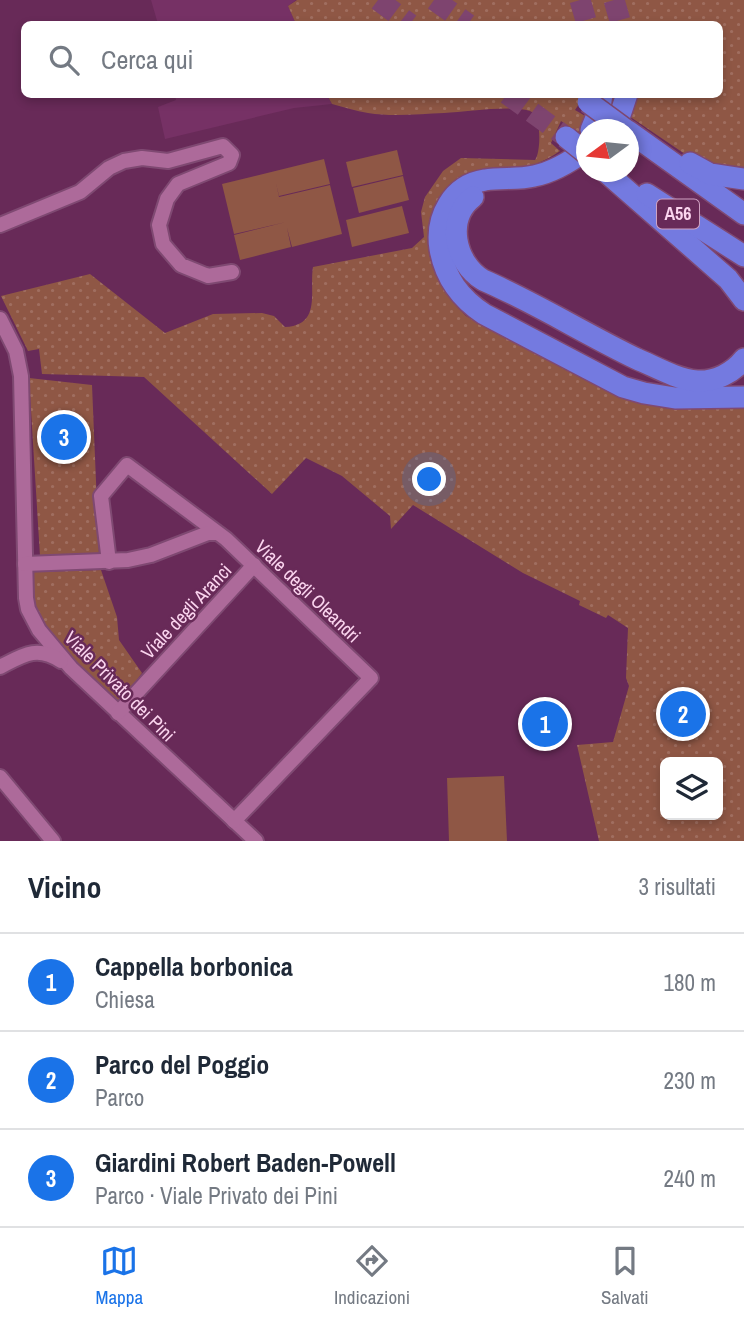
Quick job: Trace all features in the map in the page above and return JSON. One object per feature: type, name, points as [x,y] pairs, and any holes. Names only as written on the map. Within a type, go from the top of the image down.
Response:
[{"type":"highway","points":[[595,98],[600,108],[596,119]]},
{"type":"highway","name":"A56","points":[[595,98],[614,119]]},
{"type":"highway","points":[[624,119],[627,98]]},
{"type":"highway","points":[[639,136],[710,174],[744,179]]},
{"type":"highway","name":"A56","points":[[639,140],[744,214]]},
{"type":"highway","points":[[576,156],[566,165],[545,174],[479,181],[463,188],[450,201],[441,222],[439,241],[444,265],[455,288],[473,306],[622,387],[675,398],[744,397]]},
{"type":"highway","points":[[576,160],[563,179],[522,190],[488,191],[473,197],[463,206],[459,213],[456,233],[464,262],[477,277],[594,339],[676,376],[696,381],[719,377],[735,369],[744,359]]},
{"type":"highway","points":[[617,182],[728,279],[744,300]]},
{"type":"highway","name":"A56","points":[[628,182],[744,256]]},
{"type":"highway","points":[[675,212],[718,251]]},
{"type":"highway","points":[[594,339],[652,381],[669,387],[690,391],[744,390]]},
{"type":"street","points":[[0,225],[74,196],[108,169],[124,161],[142,158],[168,160],[223,146],[229,149],[232,155],[229,163],[186,180],[172,189],[159,225],[163,244],[181,265],[208,276],[232,272]]},
{"type":"street","name":"Viale Privato dei Pini","points":[[0,319],[16,351],[21,376],[28,609],[39,631],[71,667],[256,841]]},
{"type":"street","name":"Viale degli Oleandri","points":[[109,562],[102,496],[127,465],[218,533],[371,678],[234,821]]},
{"type":"street","points":[[25,564],[109,562],[151,555],[208,533],[218,533]]},
{"type":"street","name":"Viale degli Aranci","points":[[118,713],[254,565]]},
{"type":"street","points":[[22,656],[33,641],[28,609]]},
{"type":"street","points":[[0,667],[22,656],[41,652],[50,653],[71,667]]},
{"type":"street","points":[[0,777],[53,841]]},
{"type":"shaded area","points":[[151,0],[296,0],[288,6],[295,21],[157,21]]},
{"type":"shaded area","points":[[297,0],[744,0],[744,173],[707,169],[639,123],[639,119],[633,119],[602,98],[723,98],[723,21],[295,21],[288,6]]},
{"type":"shaded area","points":[[329,98],[332,104],[294,108],[165,139],[158,107],[176,100]]},
{"type":"shaded area","points":[[329,98],[583,98],[575,110],[590,119],[576,119],[576,132],[561,121],[551,143],[560,151],[537,164],[521,169],[467,174],[447,188],[433,211],[429,227],[430,259],[436,274],[454,303],[466,316],[616,395],[645,405],[744,405],[744,841],[599,841],[577,745],[613,742],[629,686],[626,678],[628,628],[608,615],[606,618],[579,605],[580,601],[523,573],[413,505],[391,529],[390,516],[342,476],[306,458],[272,494],[144,377],[42,374],[39,349],[28,351],[1,296],[90,274],[165,333],[213,314],[262,313],[274,316],[285,327],[297,325],[309,313],[313,267],[412,248],[424,237],[421,212],[425,197],[443,171],[461,158],[535,160],[537,156],[537,119],[530,111],[500,109],[387,115],[332,104]]},
{"type":"shaded area","points":[[397,150],[403,175],[352,187],[346,162]]},
{"type":"shaded area","points":[[324,159],[330,184],[279,196],[276,183],[279,197],[330,185],[342,234],[292,247],[287,228],[291,247],[240,260],[234,235],[286,222],[234,234],[222,184]]},
{"type":"shaded area","points":[[403,176],[409,200],[359,213],[353,188]]},
{"type":"shaded area","points":[[402,206],[409,233],[352,247],[346,220]]},
{"type":"shaded area","points":[[29,378],[92,385],[99,554],[40,556]]},
{"type":"shaded area","points":[[101,570],[117,617],[119,640],[142,673],[116,708],[46,634],[33,606],[32,572]]},
{"type":"shaded area","points":[[504,776],[507,841],[449,841],[447,778]]},
{"type":"tunnel","points":[[378,0],[406,21]]},
{"type":"tunnel","points":[[434,0],[464,21]]},
{"type":"tunnel","points":[[580,0],[586,21]]},
{"type":"tunnel","points":[[614,0],[620,21]]},
{"type":"tunnel","points":[[512,98],[566,137]]},
{"type":"place","name":"Giardini Robert Baden-Powell","points":[[64,437]]},
{"type":"place","name":"Parco del Poggio","points":[[683,714]]},
{"type":"place","name":"Cappella borbonica","points":[[545,724]]}]
